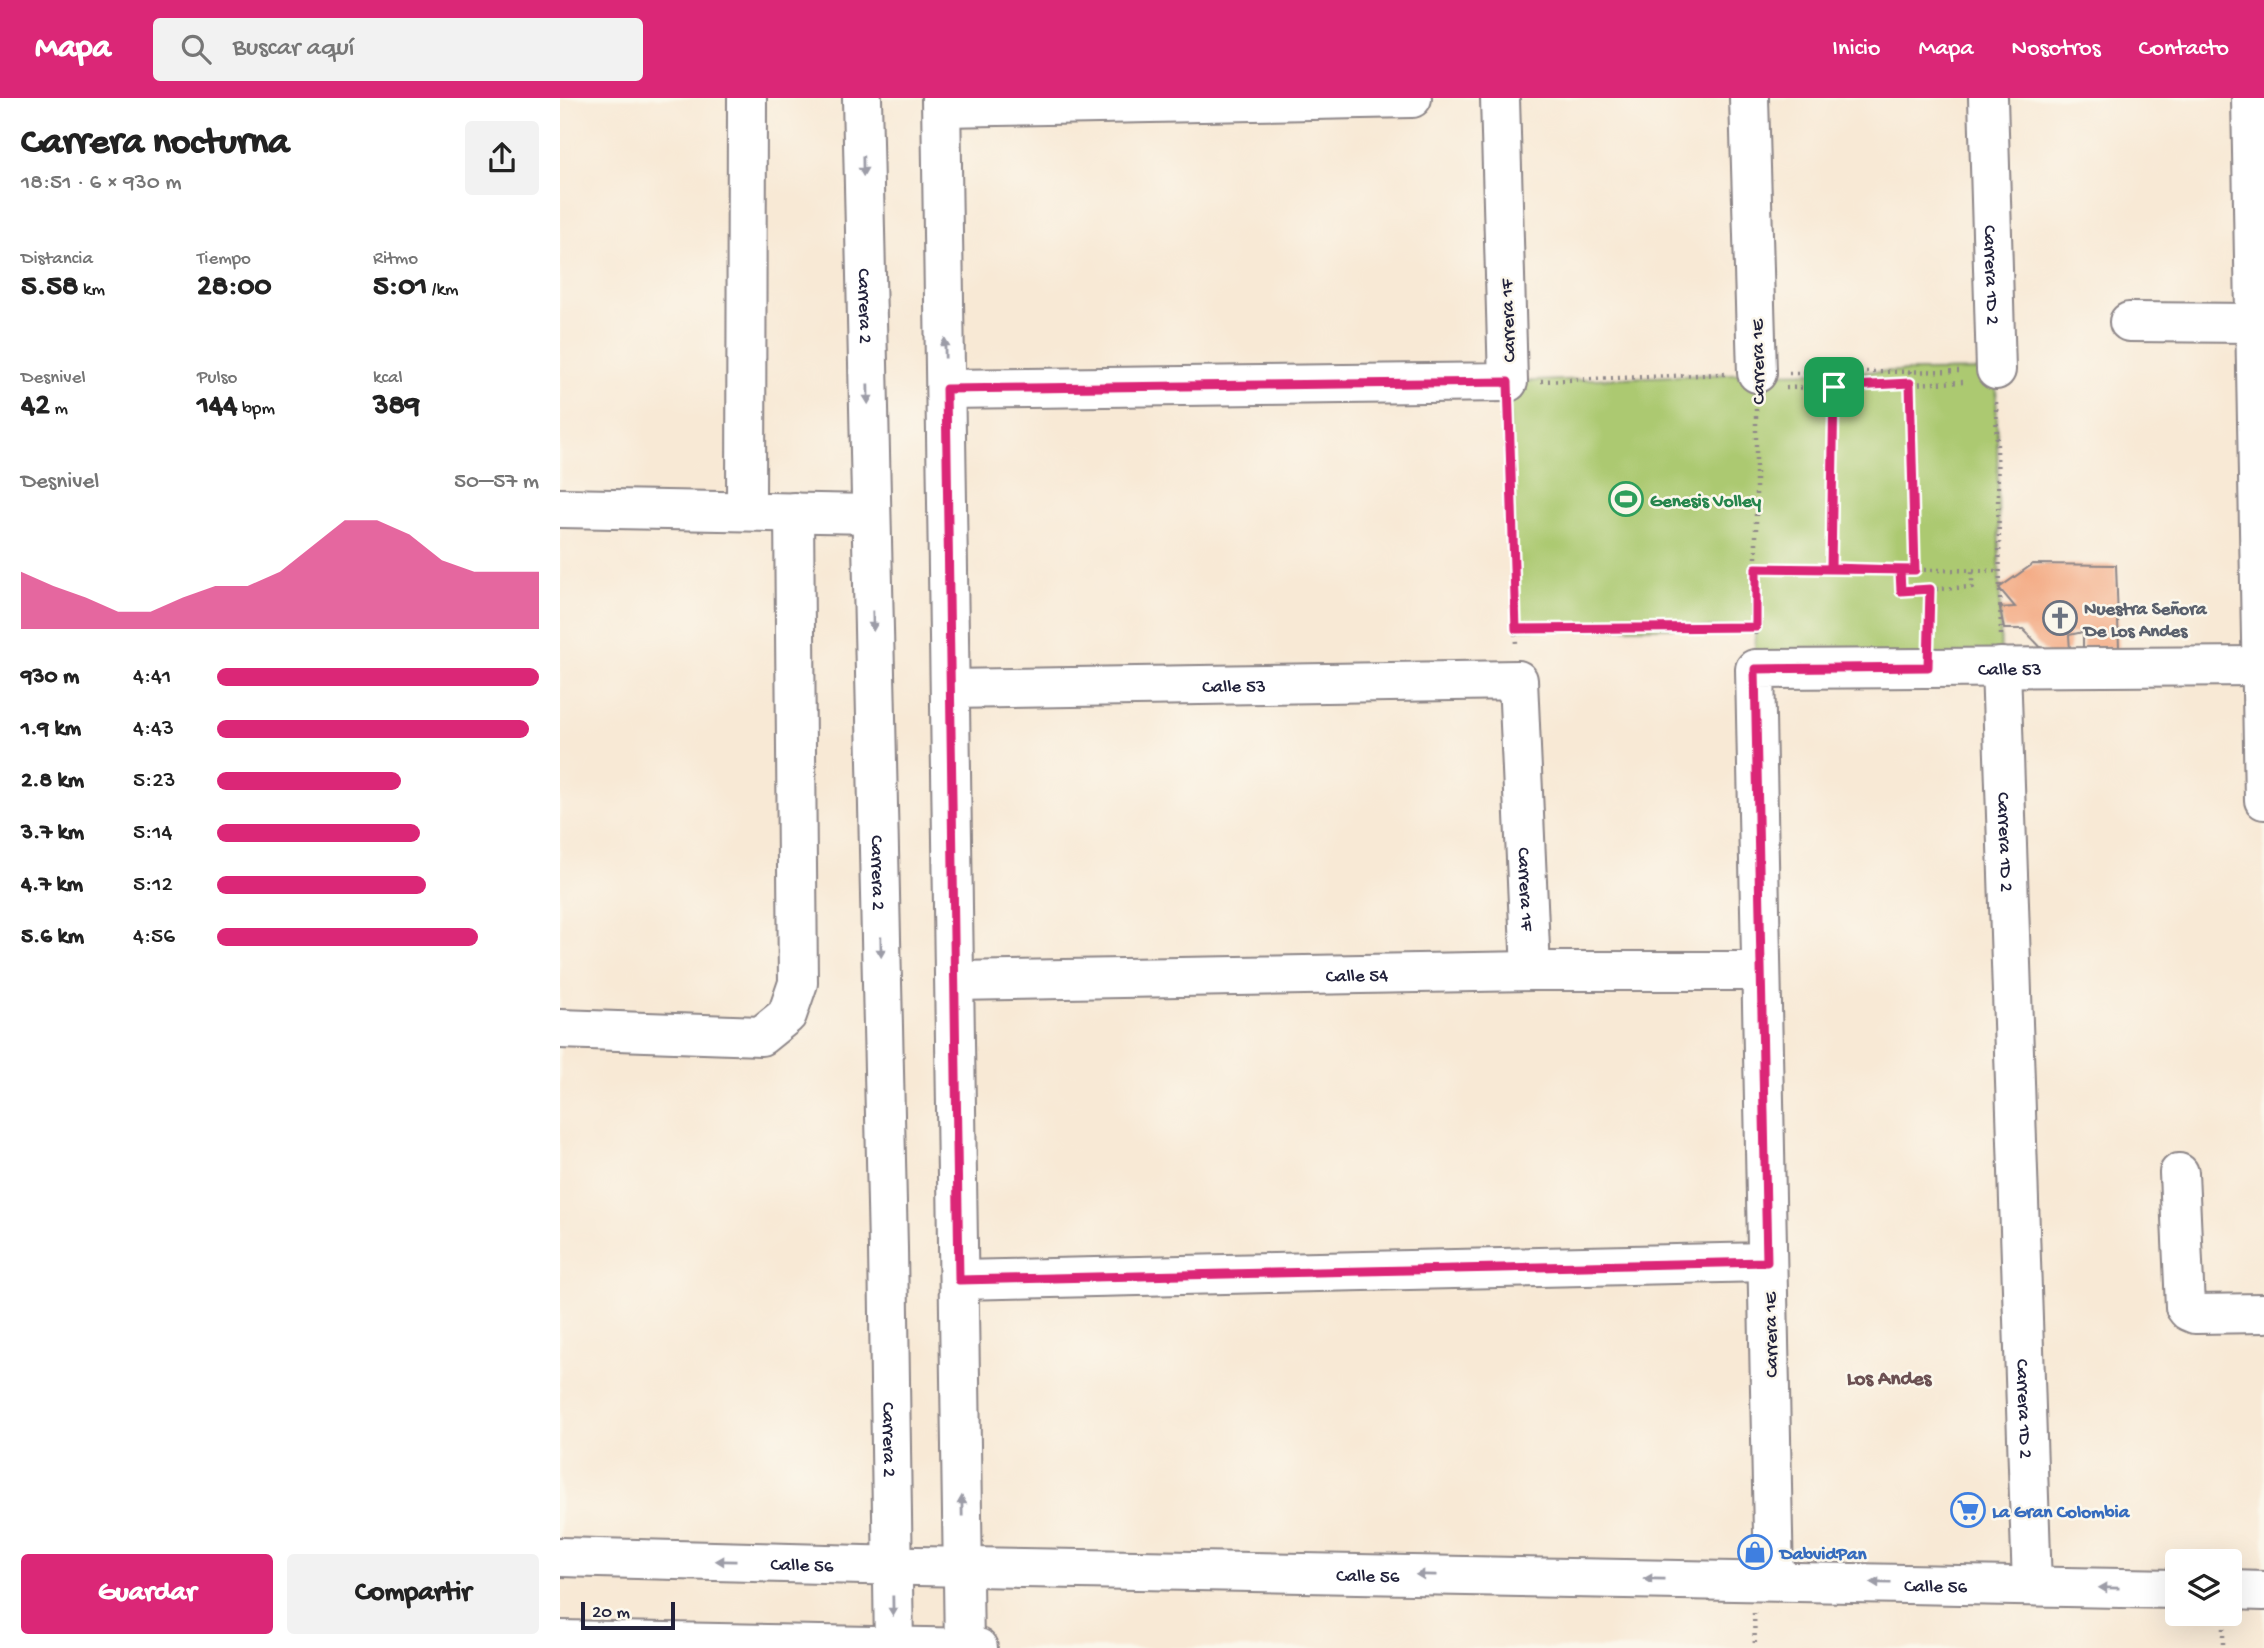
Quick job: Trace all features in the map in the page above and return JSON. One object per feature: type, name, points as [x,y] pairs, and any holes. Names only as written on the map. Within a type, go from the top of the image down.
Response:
[{"type":"street","points":[[746,511],[747,98]]},
{"type":"street","name":"Carrera 2","points":[[862,98],[894,1647]]},
{"type":"street","points":[[964,1648],[942,102],[1412,98]]},
{"type":"street","name":"Carrera 1F","points":[[1500,98],[1508,382]]},
{"type":"street","name":"Carrera 1E","points":[[1749,98],[1768,377]]},
{"type":"street","name":"Carrera 1D 2","points":[[1984,376],[1988,98]]},
{"type":"street","points":[[2251,98],[2264,800]]},
{"type":"street","points":[[2129,322],[2255,323]]},
{"type":"street","points":[[946,389],[1508,382]]},
{"type":"street","points":[[560,508],[871,514]]},
{"type":"street","points":[[560,1029],[761,1036],[787,1016],[798,983],[794,512]]},
{"type":"street","name":"Calle 53","points":[[1755,669],[2263,666]]},
{"type":"street","name":"Carrera 1D 2","points":[[2001,667],[2032,1586]]},
{"type":"street","name":"Carrera 1E","points":[[1755,669],[1774,1581]]},
{"type":"street","name":"Carrera 1F","points":[[1518,680],[1531,971]]},
{"type":"street","name":"Calle 53","points":[[950,688],[1518,680]]},
{"type":"street","name":"Calle 54","points":[[955,981],[1531,971],[1761,971]]},
{"type":"street","points":[[2179,1173],[2185,1307],[2195,1314],[2264,1312]]},
{"type":"street","points":[[959,1280],[1767,1262]]},
{"type":"street","name":"Calle 56","points":[[560,1557],[2165,1589]]},
{"type":"street","points":[[2242,1590],[2264,1591]]},
{"type":"street","points":[[560,1640],[978,1648]]},
{"type":"path","points":[[1831,568],[1834,372]]},
{"type":"path","points":[[1910,372],[1915,570]]},
{"type":"path","points":[[1768,377],[1785,388],[1910,383],[1984,376],[1999,571],[2001,667]]},
{"type":"path","name":"Carrera 1E","points":[[1756,627],[1756,568],[1768,377]]},
{"type":"path","name":"Carrera 1F","points":[[1508,382],[1516,629],[1756,627]]},
{"type":"path","points":[[1756,568],[1999,571]]},
{"type":"path","points":[[1900,570],[1901,591],[1972,587],[1972,571]]},
{"type":"path","points":[[1928,667],[1930,589]]},
{"type":"path","points":[[2223,1626],[2223,1648]]},
{"type":"green space","points":[[1996,370],[2001,667],[1755,669],[1755,627],[1516,629],[1508,382],[1757,373]]},
{"type":"building","name":"Nuestra Señora De Los Andes","points":[[2033,564],[2116,565],[2119,648],[2083,648],[2083,632],[2069,635],[2070,650],[2051,658],[2023,629],[2004,629],[2000,608],[2015,607],[1999,588]]},
{"type":"place","name":"Genesis Volley","points":[[1626,499]]},
{"type":"place","name":"Nuestra Señora De Los Andes","points":[[2060,618]]},
{"type":"place","name":"La Gran Colombia","points":[[1968,1510]]},
{"type":"place","name":"DabvidPan","points":[[1755,1552]]},
{"type":"district","name":"Los Andes","points":[[1889,1377]]},
{"type":"route","points":[[1834,387],[1831,568],[1900,570],[1901,591],[1930,589],[1928,667],[1755,669],[1767,1262],[959,1280],[946,389],[1508,382],[1516,629],[1756,627],[1756,568],[1831,568],[1915,570],[1910,383],[1834,387]]}]
